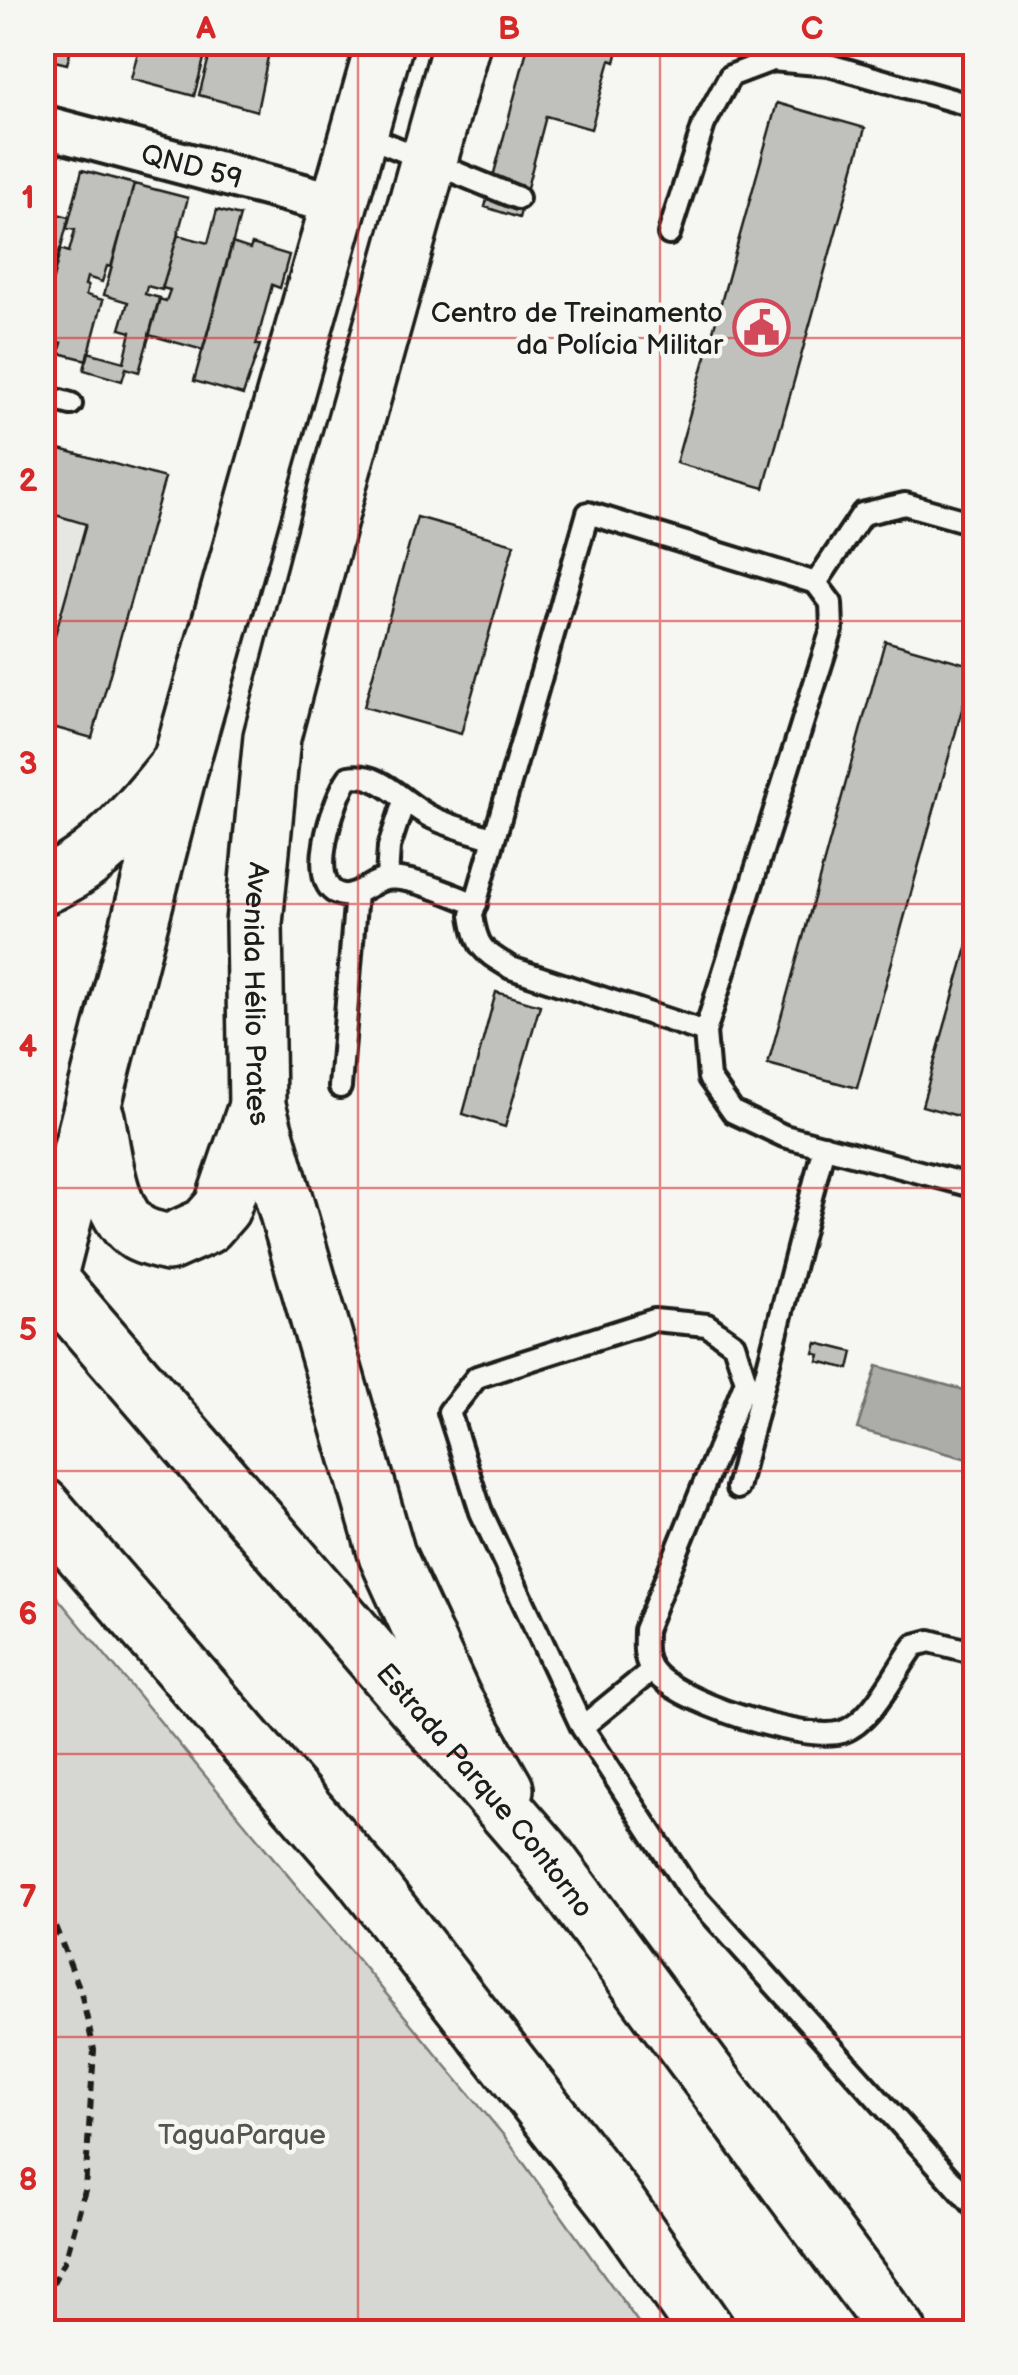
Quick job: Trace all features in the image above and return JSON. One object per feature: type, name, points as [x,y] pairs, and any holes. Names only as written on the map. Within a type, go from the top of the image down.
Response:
[{"type":"main road","points":[[44,1284],[181,762],[385,42]]},
{"type":"main road","name":"Avenida Hélio Prates","points":[[462,42],[272,737],[254,923],[257,1106],[387,1555],[453,1698],[542,1852]]},
{"type":"main road","points":[[42,887],[74,873],[140,812],[181,762]]},
{"type":"main road","points":[[94,1104],[112,1196],[123,1218],[136,1232],[168,1242],[206,1226],[222,1208],[257,1106]]},
{"type":"main road","name":"Estrada Parque Contorno","points":[[44,1284],[542,1852],[898,2332]]},
{"type":"main road","points":[[42,1506],[358,1871],[615,2200],[707,2332]]},
{"type":"street","name":"QND 59","points":[[42,126],[341,205]]},
{"type":"lane","points":[[669,234],[704,124],[730,76],[772,60],[830,66],[976,107]]},
{"type":"lane","points":[[360,134],[518,198]]},
{"type":"lane","points":[[42,396],[70,404]]},
{"type":"lane","points":[[816,583],[862,514],[905,504],[976,524]]},
{"type":"lane","points":[[705,1032],[511,968],[482,951],[475,936],[472,915],[588,513],[816,583],[831,603],[832,630],[705,1032],[710,1078],[732,1112],[784,1136],[976,1187]]},
{"type":"lane","points":[[476,904],[432,888],[387,878],[356,894],[336,892],[326,880],[324,842],[342,786],[348,777],[362,775],[383,783],[432,818],[494,839]]},
{"type":"lane","points":[[387,878],[389,847],[404,801]]},
{"type":"lane","points":[[340,1088],[356,894]]},
{"type":"lane","points":[[737,1488],[824,1146]]},
{"type":"lane","points":[[976,1653],[930,1641],[915,1645],[863,1721],[839,1733],[795,1730],[708,1707],[677,1691],[652,1670],[644,1652],[645,1630],[746,1382],[734,1344],[707,1325],[654,1320],[477,1376],[449,1412],[480,1512],[582,1727],[686,1886],[976,2208]]},
{"type":"lane","points":[[582,1727],[652,1670]]},
{"type":"path","points":[[42,1893],[81,1992],[94,2050],[86,2190],[66,2258],[42,2303]]},
{"type":"shaded area","points":[[42,455],[161,488],[99,716],[71,733],[43,727]]},
{"type":"shaded area","points":[[877,1366],[975,1393],[975,1461],[857,1429]]},
{"type":"green space","name":"TaguaParque","points":[[42,1579],[505,2137],[645,2332],[43,2332]]},
{"type":"building","points":[[45,42],[73,42],[67,64],[42,58]]},
{"type":"building","points":[[204,42],[200,58],[204,59],[194,96],[131,79],[140,44]]},
{"type":"building","points":[[213,42],[271,42],[257,111],[199,95]]},
{"type":"building","points":[[529,42],[620,42],[615,62],[610,60],[591,129],[546,116],[519,218],[485,207]]},
{"type":"building","name":"Centro de Treinamento da Polícia Militar","points":[[777,103],[865,128],[764,488],[676,463]]},
{"type":"building","points":[[82,170],[134,184],[111,267],[107,266],[102,282],[87,277],[86,295],[103,300],[87,360],[59,353],[62,343],[42,338],[42,316],[60,249],[69,252],[75,230],[67,228]]},
{"type":"building","points":[[134,184],[188,198],[162,290],[147,286],[145,294],[160,298],[139,372],[126,368],[122,381],[84,370],[88,352],[124,362],[131,332],[120,329],[128,302],[104,295]]},
{"type":"building","points":[[42,210],[69,217],[45,309],[42,309]]},
{"type":"building","points":[[217,210],[240,216],[203,350],[149,335],[159,299],[166,301],[170,290],[162,288],[178,235],[208,243]]},
{"type":"building","points":[[232,243],[250,249],[252,244],[289,255],[280,288],[272,285],[256,345],[260,345],[243,395],[194,381]]},
{"type":"building","points":[[42,444],[165,478],[92,738],[42,724],[42,658],[48,660],[86,524],[42,511]]},
{"type":"building","points":[[417,517],[514,544],[461,734],[364,707]]},
{"type":"building","points":[[885,641],[974,666],[857,1088],[768,1064]]},
{"type":"building","points":[[976,916],[976,1121],[922,1106]]},
{"type":"building","points":[[496,992],[540,1005],[505,1127],[463,1114]]},
{"type":"building","points":[[817,1343],[853,1352],[849,1369],[818,1361],[820,1355],[814,1353]]},
{"type":"place","name":"Centro de Treinamento da Polícia Militar","points":[[762,328]]}]
